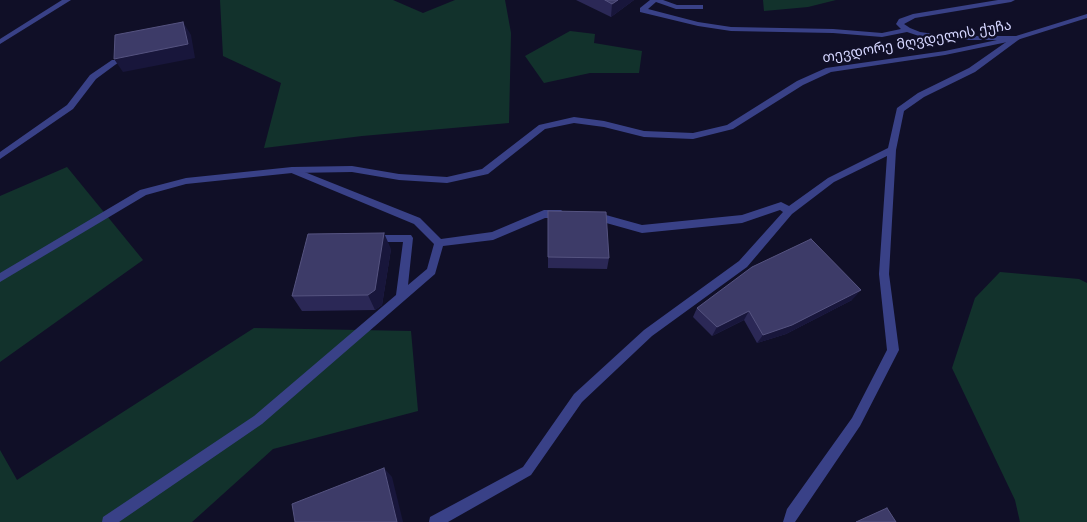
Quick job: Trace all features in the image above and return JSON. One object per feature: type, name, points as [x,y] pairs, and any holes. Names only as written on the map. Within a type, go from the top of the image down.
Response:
[{"type":"street","points":[[0,42],[67,0]]},
{"type":"street","points":[[700,7],[676,7],[655,0],[643,10],[698,24],[731,29],[833,31],[882,35],[907,30]]},
{"type":"street","points":[[1011,0],[913,16],[902,20],[900,24],[907,30],[919,34],[948,38],[1017,38]]},
{"type":"street","name":"თევდორე მღვდელის ქუჩა","points":[[0,278],[143,192],[186,181],[292,170],[352,169],[399,177],[447,180],[485,172],[542,127],[574,120],[604,124],[644,134],[693,136],[730,127],[800,83],[829,70],[945,53],[1017,38],[1087,16]]},
{"type":"street","points":[[789,522],[792,514],[856,422],[892,350],[884,274],[892,150],[900,110],[921,95],[972,70],[1017,38]]},
{"type":"street","points":[[0,156],[70,107],[93,77],[115,62]]},
{"type":"street","points":[[435,522],[527,471],[578,398],[648,333],[743,264],[789,211],[831,180],[892,150]]},
{"type":"street","points":[[292,170],[417,221],[439,243]]},
{"type":"street","points":[[439,243],[493,236],[544,214],[591,214],[642,229],[742,219],[781,206],[789,211]]},
{"type":"street","points":[[359,238],[408,238],[401,298]]},
{"type":"street","points":[[108,522],[258,420],[431,271],[439,243]]},
{"type":"green space","points":[[220,0],[393,0],[423,13],[455,0],[505,0],[511,33],[509,123],[362,136],[264,148],[281,83],[223,56]]},
{"type":"green space","points":[[763,0],[836,0],[808,7],[764,11]]},
{"type":"green space","points":[[570,31],[595,34],[594,43],[642,51],[639,73],[590,73],[544,83],[525,56]]},
{"type":"green space","points":[[67,167],[143,260],[0,362],[0,196]]},
{"type":"green space","points":[[1000,272],[1079,279],[1087,283],[1087,522],[1020,522],[1015,500],[952,368],[975,298]]},
{"type":"green space","points":[[254,328],[411,331],[418,411],[273,449],[192,522],[0,522],[0,450],[17,480]]},
{"type":"building","points":[[605,0],[618,0],[612,4]]},
{"type":"building","points":[[183,22],[188,44],[114,59],[115,35]]},
{"type":"building","points":[[548,211],[606,212],[609,258],[548,257]]},
{"type":"building","points":[[384,233],[375,290],[368,295],[292,296],[308,234]]},
{"type":"building","points":[[811,239],[861,290],[792,325],[763,335],[749,311],[717,327],[697,308],[752,267]]},
{"type":"building","points":[[384,468],[397,522],[295,522],[292,504]]},
{"type":"building","points":[[887,508],[896,522],[856,522]]}]
